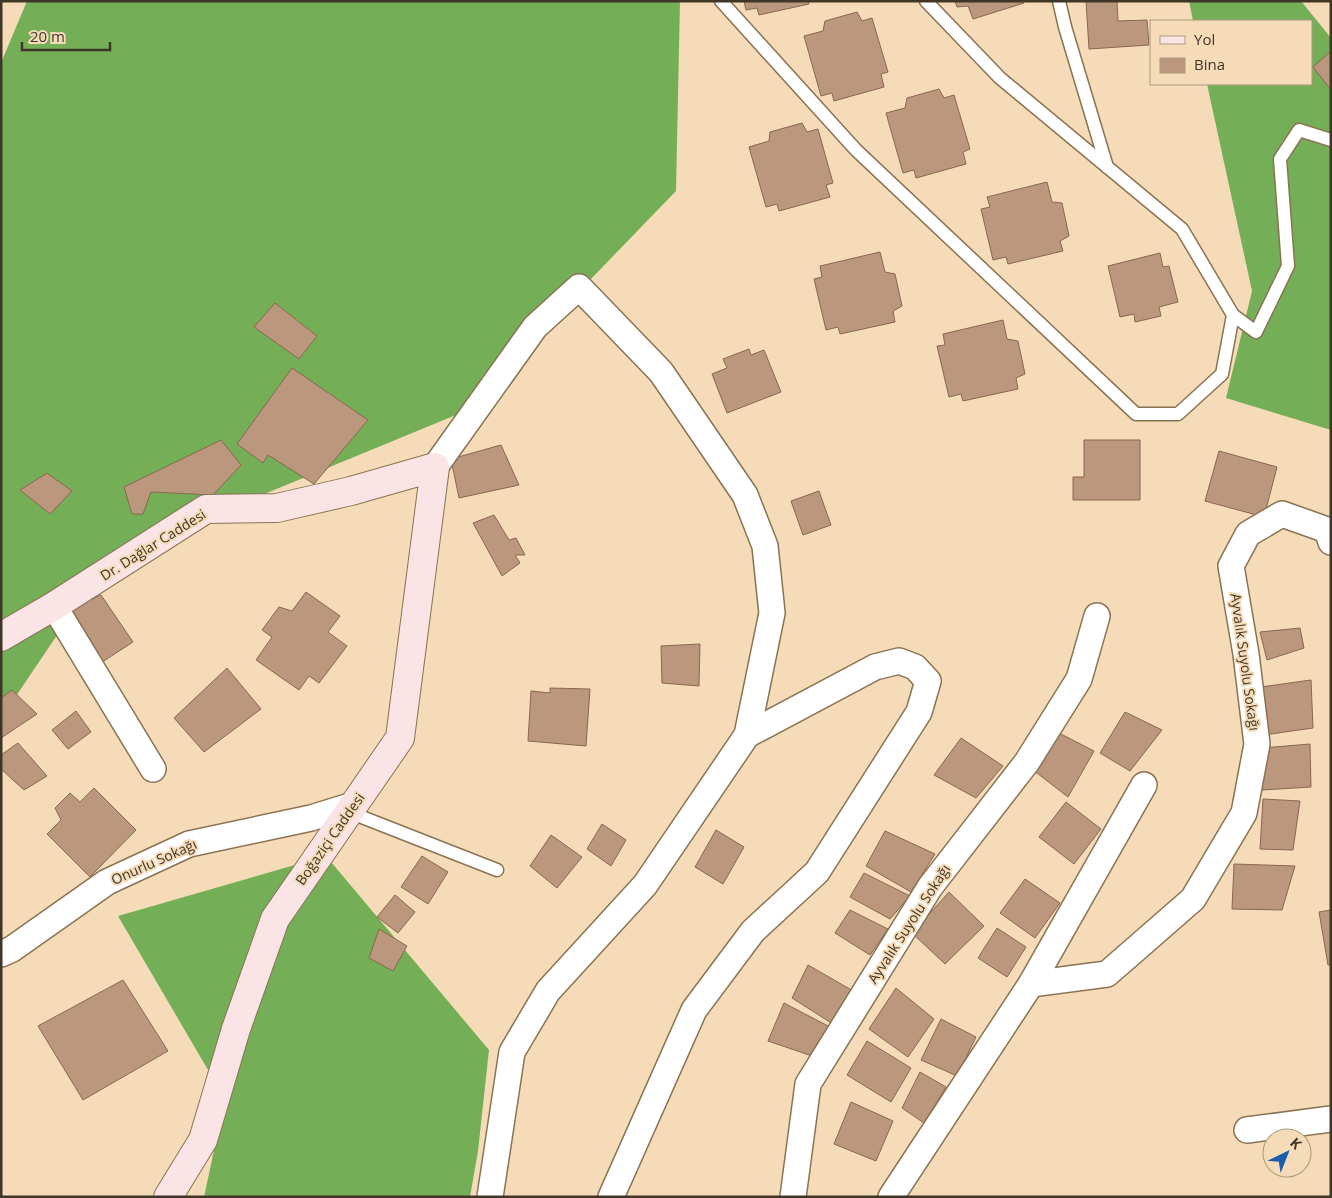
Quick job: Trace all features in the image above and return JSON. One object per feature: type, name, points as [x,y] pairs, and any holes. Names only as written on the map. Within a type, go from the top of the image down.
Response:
[{"type":"street","points":[[435,467],[536,327],[579,287],[661,372],[745,495],[765,546],[772,613],[746,735],[645,885],[548,991],[512,1052],[490,1197]]},
{"type":"street","name":"Dr. Dağlar Caddesi","points":[[1,637],[54,606],[206,509],[278,508],[351,491],[435,467]]},
{"type":"street","name":"Boğaziçi Caddesi","points":[[168,1197],[203,1140],[236,1030],[275,919],[400,738],[435,467]]},
{"type":"street","name":"Ayvalık Suyolu Sokağı","points":[[1031,984],[1107,974],[1193,899],[1244,813],[1257,744],[1246,654],[1231,566],[1248,534],[1282,514],[1327,530],[1331,542]]},
{"type":"street","points":[[54,606],[153,769]]},
{"type":"street","name":"Ayvalık Suyolu Sokağı","points":[[793,1197],[808,1084],[930,887],[1027,762],[1079,679],[1097,616]]},
{"type":"street","points":[[611,1197],[694,1010],[753,931],[817,872],[919,712],[928,681],[915,667],[900,661],[876,667],[746,735]]},
{"type":"street","points":[[891,1197],[1031,984],[1144,785]]},
{"type":"street","name":"Onurlu Sokağı","points":[[1,954],[12,949],[107,882],[189,844],[351,809]]},
{"type":"street","points":[[1247,1130],[1331,1119]]},
{"type":"lane","points":[[721,1],[856,150],[1136,414],[1178,414],[1222,374],[1233,315]]},
{"type":"lane","points":[[926,1],[1000,78],[1182,229],[1233,315],[1256,332],[1288,266],[1280,159],[1298,130],[1331,140]]},
{"type":"lane","points":[[1059,1],[1107,167]]},
{"type":"lane","points":[[351,809],[497,870]]},
{"type":"green space","points":[[27,1],[680,1],[676,191],[468,410],[109,558],[12,702],[1,697],[1,63]]},
{"type":"green space","points":[[1189,1],[1301,1],[1331,38],[1331,430],[1226,398],[1252,291],[1207,85],[1312,85],[1312,20],[1193,20]]},
{"type":"green space","points":[[326,856],[489,1050],[478,1151],[470,1197],[204,1197],[225,1099],[118,916]]},
{"type":"building","points":[[744,1],[808,1],[809,4],[759,15],[757,8],[746,10]]},
{"type":"building","points":[[955,1],[1023,1],[1024,3],[973,19],[968,6],[957,7]]},
{"type":"building","points":[[1086,1],[1117,1],[1118,21],[1147,20],[1149,45],[1089,49]]},
{"type":"building","points":[[857,12],[862,21],[872,18],[888,72],[881,74],[884,87],[834,101],[832,93],[821,96],[804,36],[823,31],[825,21]]},
{"type":"building","points":[[1331,51],[1331,90],[1313,67]]},
{"type":"building","points":[[939,89],[944,98],[954,95],[970,149],[963,152],[966,164],[916,178],[914,170],[903,173],[886,113],[905,108],[907,98]]},
{"type":"building","points":[[802,123],[807,132],[818,129],[833,183],[826,185],[830,197],[779,211],[777,204],[766,207],[749,147],[769,141],[770,132]]},
{"type":"building","points":[[1047,182],[1052,202],[1062,203],[1069,236],[1060,241],[1063,251],[1008,264],[1006,257],[993,260],[981,209],[990,207],[987,197]]},
{"type":"building","points":[[880,252],[885,272],[895,274],[902,306],[893,311],[895,322],[840,334],[838,327],[826,330],[814,279],[822,277],[820,266]]},
{"type":"building","points":[[1160,253],[1163,267],[1169,266],[1178,302],[1159,307],[1161,316],[1135,322],[1134,314],[1120,317],[1108,266]]},
{"type":"building","points":[[275,303],[317,336],[299,359],[254,327]]},
{"type":"building","points":[[1003,320],[1007,339],[1018,341],[1025,374],[1016,378],[1018,389],[963,401],[961,394],[949,397],[937,346],[945,345],[943,334]]},
{"type":"building","points":[[749,349],[751,355],[764,350],[781,392],[727,413],[712,374],[727,368],[723,359]]},
{"type":"building","points":[[292,368],[368,420],[314,484],[268,455],[263,463],[237,444]]},
{"type":"building","points":[[221,440],[241,465],[213,495],[151,492],[143,514],[132,514],[124,487]]},
{"type":"building","points":[[1084,440],[1140,440],[1140,500],[1073,500],[1073,477],[1084,477]]},
{"type":"building","points":[[501,445],[519,485],[459,498],[451,459]]},
{"type":"building","points":[[1219,451],[1277,467],[1264,517],[1205,501]]},
{"type":"building","points":[[47,473],[72,491],[50,514],[20,490]]},
{"type":"building","points":[[819,491],[831,525],[803,535],[791,501]]},
{"type":"building","points":[[494,515],[509,540],[516,538],[525,555],[515,555],[520,563],[502,576],[473,523]]},
{"type":"building","points":[[306,592],[340,616],[328,632],[347,646],[319,683],[309,676],[299,690],[256,660],[272,637],[262,630],[279,607],[292,611]]},
{"type":"building","points":[[101,595],[133,642],[96,666],[63,611]]},
{"type":"building","points":[[1300,628],[1304,648],[1267,660],[1260,632]]},
{"type":"building","points":[[700,644],[699,686],[662,683],[661,646]]},
{"type":"building","points":[[227,668],[261,709],[204,752],[174,718]]},
{"type":"building","points":[[1311,680],[1313,728],[1264,735],[1261,687]]},
{"type":"building","points":[[550,688],[590,689],[586,746],[528,741],[531,691],[550,693]]},
{"type":"building","points":[[12,690],[37,714],[1,738],[1,698]]},
{"type":"building","points":[[76,711],[91,732],[68,749],[52,730]]},
{"type":"building","points":[[1125,712],[1162,730],[1130,771],[1100,753]]},
{"type":"building","points":[[1057,732],[1094,751],[1068,797],[1033,770]]},
{"type":"building","points":[[961,738],[1003,766],[976,798],[934,775]]},
{"type":"building","points":[[18,743],[47,776],[24,790],[1,769],[1,755]]},
{"type":"building","points":[[1310,744],[1311,787],[1262,790],[1262,748]]},
{"type":"building","points":[[94,788],[136,830],[90,877],[47,834],[61,820],[55,808],[70,793],[80,802]]},
{"type":"building","points":[[1263,799],[1300,801],[1293,850],[1260,849]]},
{"type":"building","points":[[1066,802],[1101,829],[1074,864],[1039,837]]},
{"type":"building","points":[[602,824],[626,840],[611,866],[587,849]]},
{"type":"building","points":[[716,830],[744,847],[723,884],[695,867]]},
{"type":"building","points":[[885,831],[935,854],[911,892],[866,866]]},
{"type":"building","points":[[551,835],[582,857],[557,888],[530,866]]},
{"type":"building","points":[[422,856],[448,872],[428,904],[401,887]]},
{"type":"building","points":[[1234,864],[1295,866],[1282,910],[1232,909]]},
{"type":"building","points":[[864,873],[910,896],[890,919],[850,897]]},
{"type":"building","points":[[1025,879],[1060,903],[1035,938],[1000,913]]},
{"type":"building","points":[[949,892],[984,926],[945,964],[912,933]]},
{"type":"building","points":[[395,895],[415,912],[398,933],[377,917]]},
{"type":"building","points":[[850,910],[888,929],[870,955],[835,933]]},
{"type":"building","points":[[1331,910],[1331,965],[1328,965],[1319,912]]},
{"type":"building","points":[[997,928],[1026,947],[1007,977],[978,958]]},
{"type":"building","points":[[379,929],[407,946],[393,971],[369,958]]},
{"type":"building","points":[[808,965],[855,992],[833,1024],[792,998]]},
{"type":"building","points":[[123,980],[168,1051],[83,1100],[38,1026]]},
{"type":"building","points":[[896,988],[934,1019],[908,1057],[869,1029]]},
{"type":"building","points":[[784,1003],[830,1027],[815,1057],[768,1041]]},
{"type":"building","points":[[941,1019],[976,1037],[957,1076],[921,1060]]},
{"type":"building","points":[[867,1041],[911,1068],[891,1102],[847,1075]]},
{"type":"building","points":[[920,1072],[946,1087],[924,1123],[902,1108]]},
{"type":"building","points":[[851,1102],[893,1121],[876,1161],[834,1144]]}]
